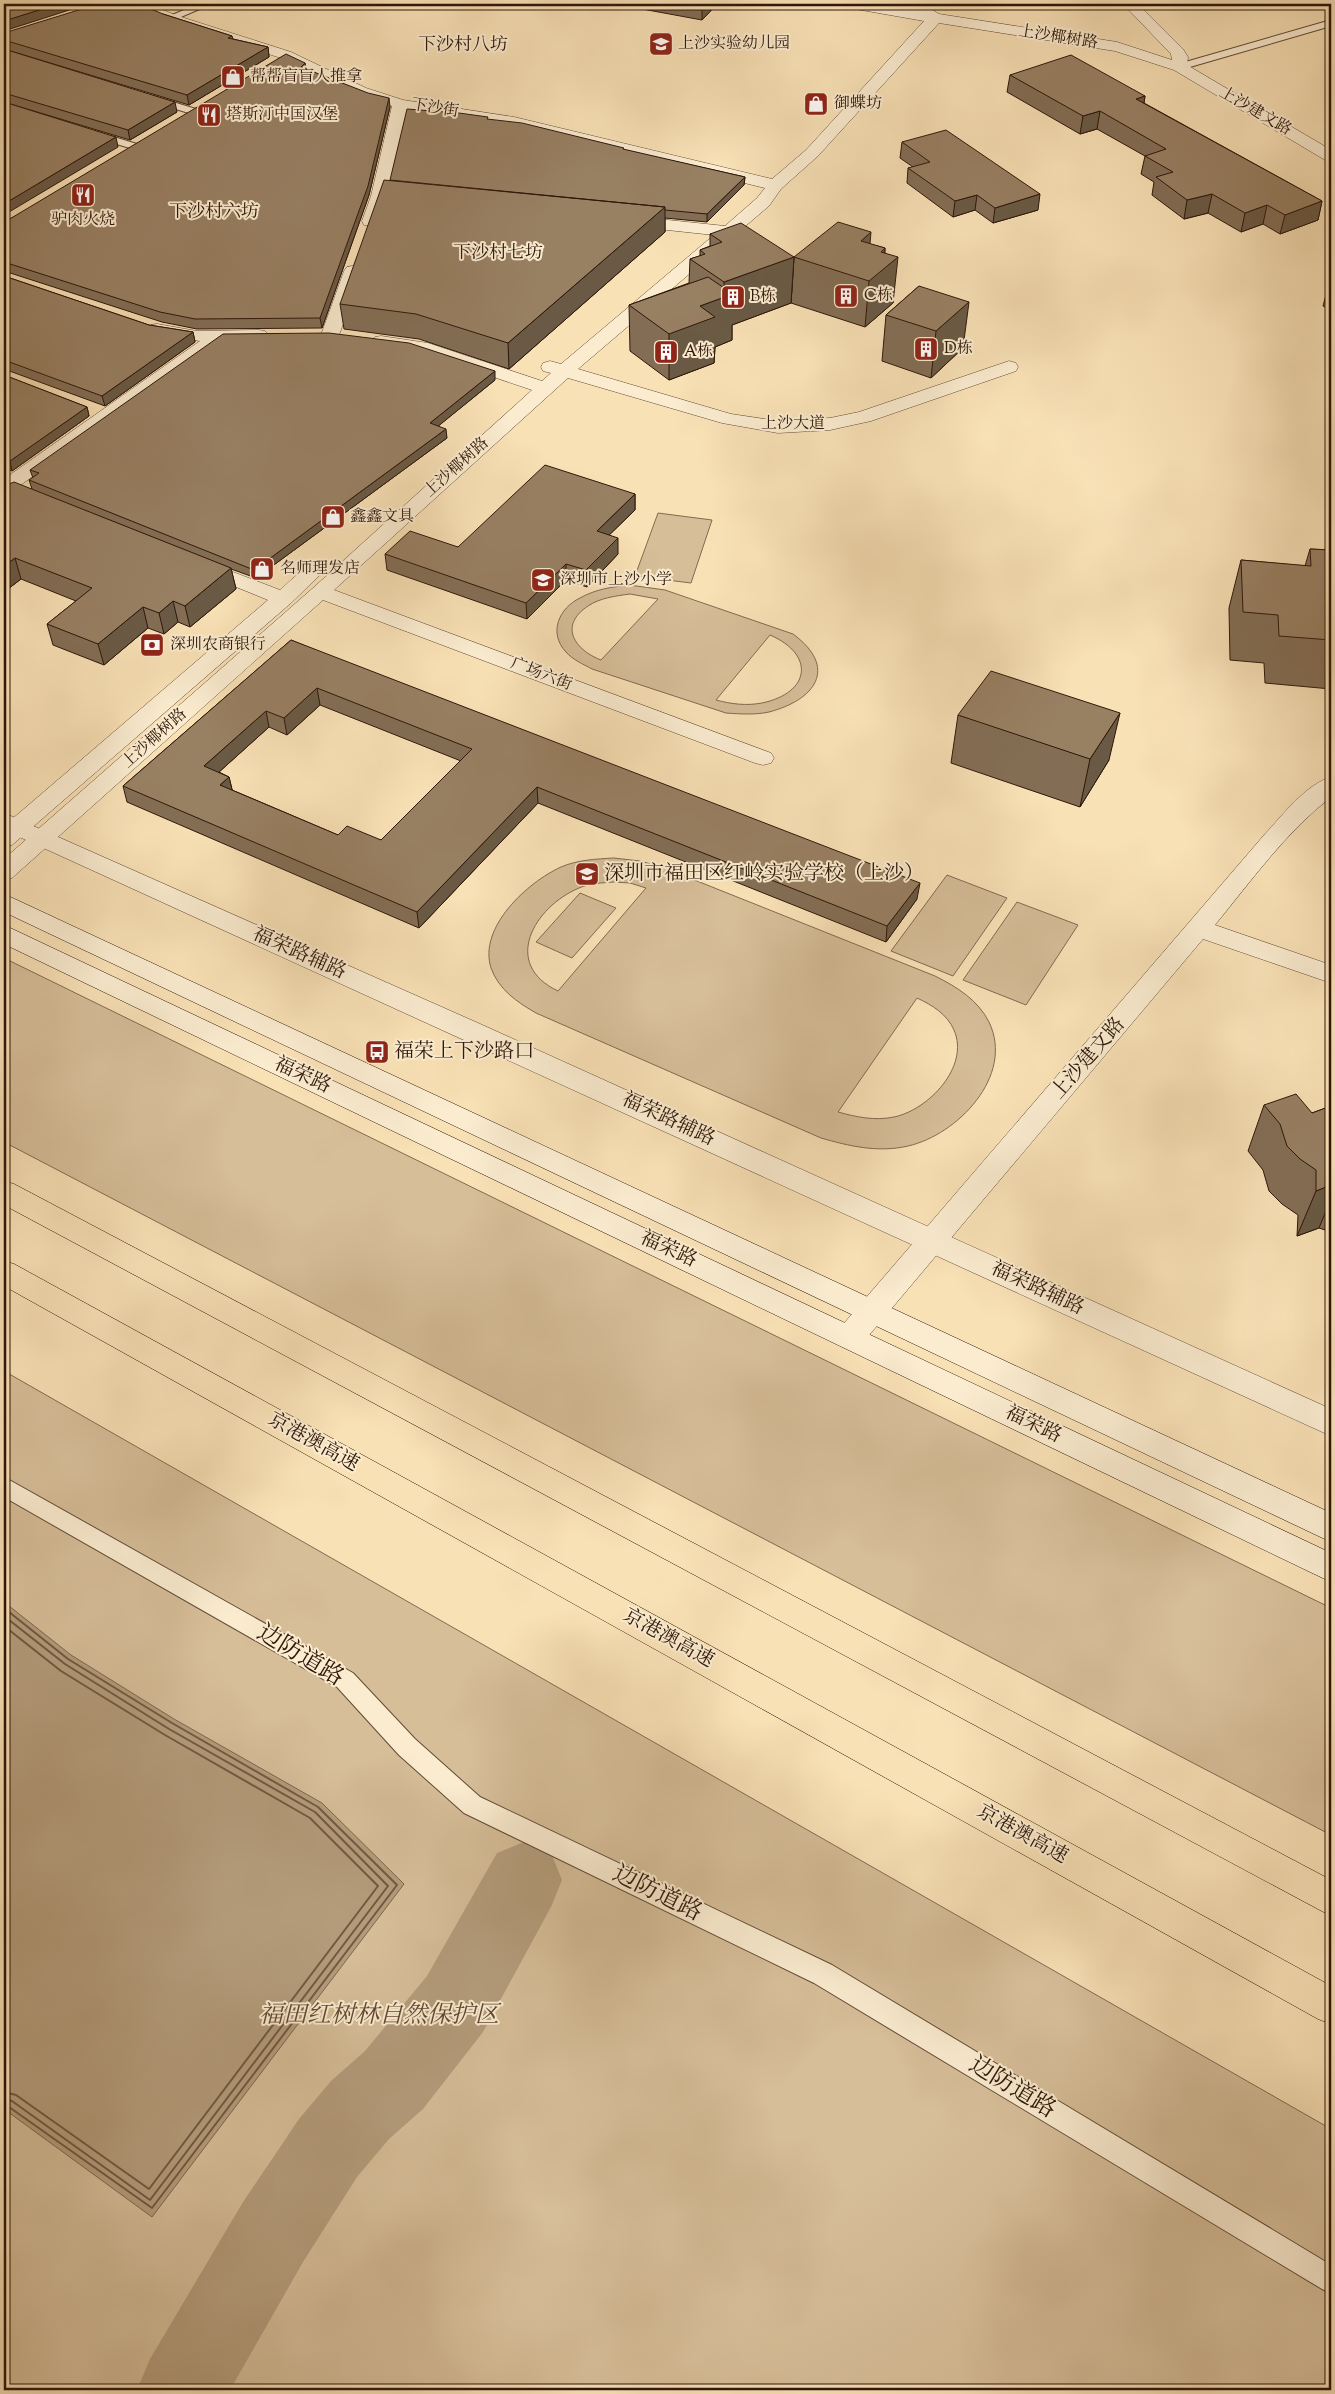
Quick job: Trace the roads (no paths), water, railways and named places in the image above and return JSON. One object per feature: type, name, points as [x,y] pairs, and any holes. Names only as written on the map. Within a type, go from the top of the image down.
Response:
[{"type":"highway","points":[[4,1192],[1331,1899]]},
{"type":"highway","name":"京港澳高速","points":[[4,1272],[1331,2006]]},
{"type":"street","name":"下沙街","points":[[137,4],[170,18],[286,55],[361,91],[400,104],[514,122],[775,185]]},
{"type":"street","points":[[850,4],[935,18]]},
{"type":"street","name":"上沙椰树路","points":[[913,4],[935,18],[1117,47],[1179,67]]},
{"type":"street","points":[[1130,4],[1178,52],[1180,57],[1179,67]]},
{"type":"street","name":"上沙椰树路","points":[[4,872],[320,592],[536,385],[546,366],[720,230],[763,202],[775,185],[812,153],[935,18]]},
{"type":"street","points":[[269,65],[286,55]]},
{"type":"street","name":"上沙建文路","points":[[1179,67],[1331,157]]},
{"type":"street","points":[[175,121],[209,101]]},
{"type":"street","points":[[366,233],[379,196],[400,104]]},
{"type":"street","points":[[117,156],[150,136]]},
{"type":"street","points":[[379,196],[399,198]]},
{"type":"street","points":[[613,219],[720,230]]},
{"type":"street","name":"上沙椰树路","points":[[8,829],[536,385],[565,372],[720,230]]},
{"type":"street","points":[[330,334],[360,252]]},
{"type":"street","points":[[140,323],[179,333],[220,336],[275,335]]},
{"type":"street","points":[[312,335],[330,334],[422,347],[536,385]]},
{"type":"street","points":[[14,493],[99,412],[220,336]]},
{"type":"street","name":"上沙大道","points":[[546,366],[729,419],[778,427],[830,424],[864,417],[1009,367]]},
{"type":"street","points":[[184,558],[284,598]]},
{"type":"street","name":"广场六街","points":[[320,592],[763,758]]},
{"type":"street","name":"上沙建文路","points":[[850,1337],[1273,840],[1307,804],[1331,785]]},
{"type":"street","name":"福荣路辅路","points":[[8,829],[42,839],[469,1030],[1331,1424]]},
{"type":"street","name":"福荣路","points":[[4,902],[1331,1528]]},
{"type":"street","points":[[1200,928],[1331,974]]},
{"type":"street","name":"福荣路","points":[[4,934],[1331,1568]]},
{"type":"lane","points":[[170,18],[206,4]]},
{"type":"lane","points":[[1179,67],[1331,23]]},
{"type":"lane","points":[[145,96],[192,111]]},
{"type":"lane","points":[[87,132],[133,146]]},
{"type":"lane","name":"边防道路","points":[[4,1486],[345,1680],[406,1747],[472,1805],[823,1974],[1331,2280]]},
{"type":"water","points":[[4,1602],[71,1655],[174,1719],[322,1803],[404,1884],[152,2217],[4,2109]]},
{"type":"waterway","points":[[181,2390],[273,2232],[328,2148],[360,2110],[394,2080],[455,2004],[524,1880]]},
{"type":"place","name":"上沙实验幼儿园","points":[[661,44]]},
{"type":"place","name":"帮帮盲盲人推拿","points":[[233,77]]},
{"type":"place","name":"御蝶坊","points":[[816,104]]},
{"type":"place","name":"塔斯汀中国汉堡","points":[[209,115]]},
{"type":"place","name":"驴肉火烧","points":[[83,195]]},
{"type":"place","name":"C栋","points":[[846,296]]},
{"type":"place","name":"B栋","points":[[733,297]]},
{"type":"place","name":"D栋","points":[[926,349]]},
{"type":"place","name":"A栋","points":[[666,352]]},
{"type":"place","name":"鑫鑫文具","points":[[333,517]]},
{"type":"place","name":"名师理发店","points":[[262,569]]},
{"type":"place","name":"深圳市上沙小学","points":[[543,580]]},
{"type":"place","name":"深圳农商银行","points":[[152,645]]},
{"type":"place","name":"深圳市福田区红岭实验学校（上沙）","points":[[587,874]]},
{"type":"place","name":"福荣上下沙路口","points":[[377,1052]]},
{"type":"district","name":"下沙村八坊","points":[[463,46]]},
{"type":"district","name":"下沙村六坊","points":[[214,213]]},
{"type":"district","name":"下沙村七坊","points":[[498,254]]},
{"type":"park label","name":"福田红树林自然保护区","points":[[379,2016]]}]
